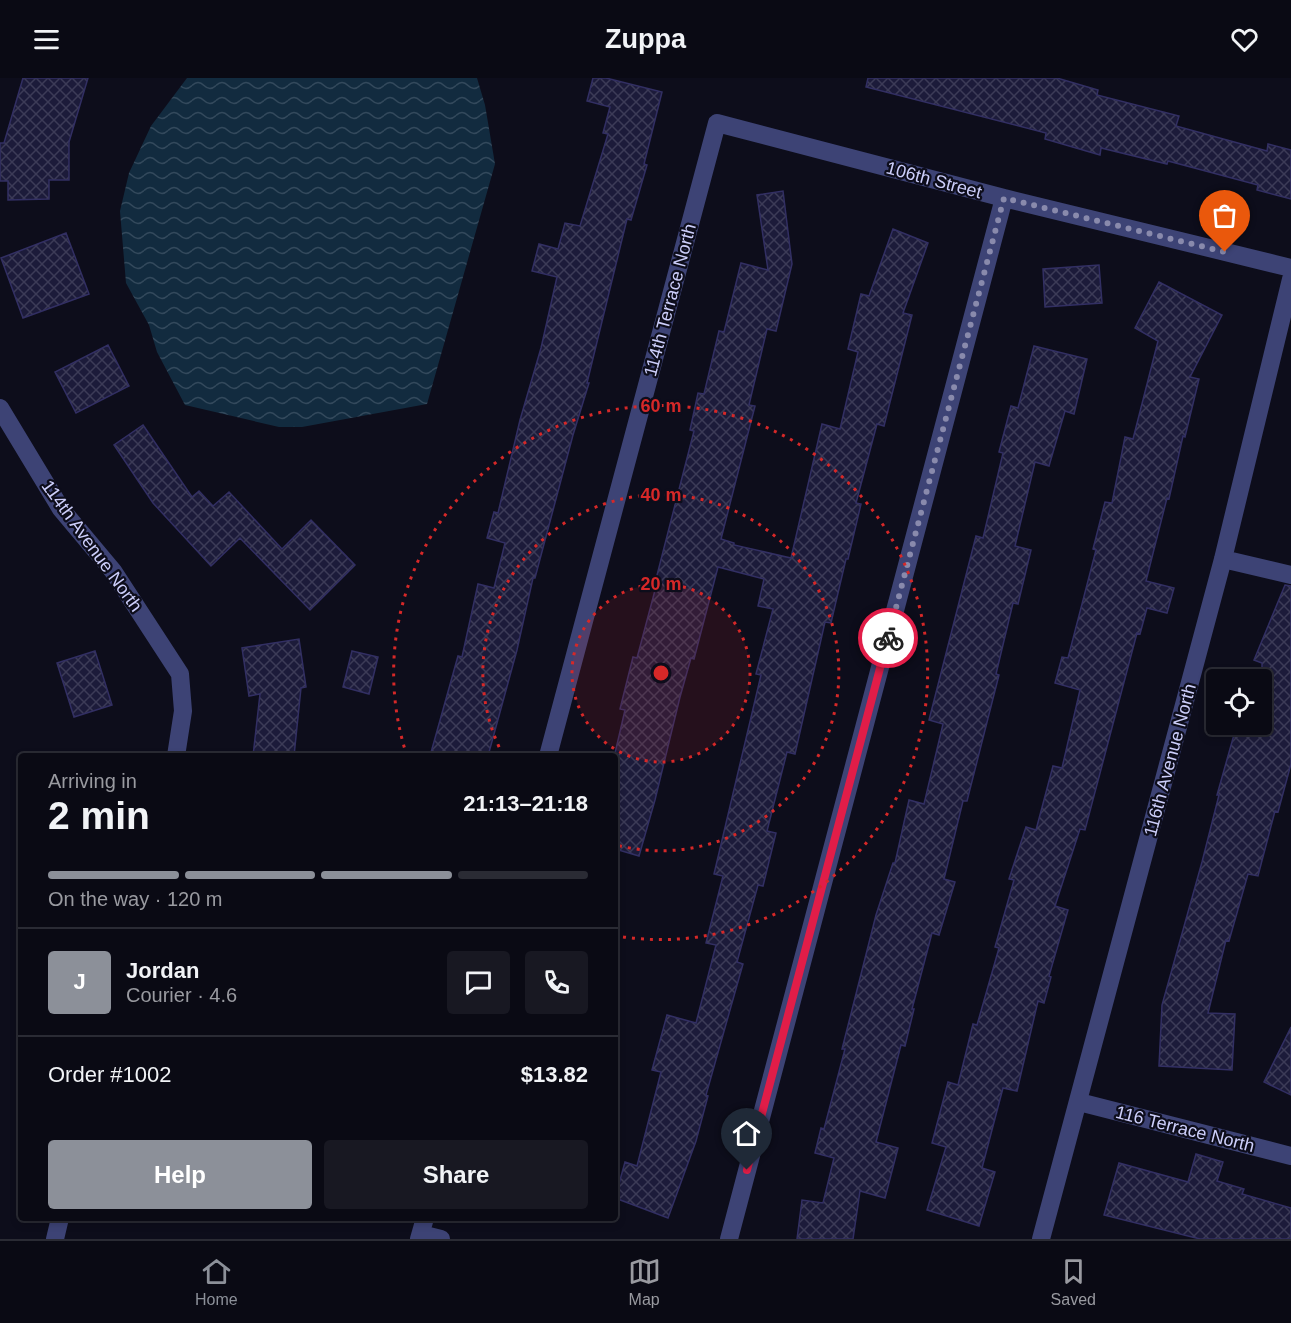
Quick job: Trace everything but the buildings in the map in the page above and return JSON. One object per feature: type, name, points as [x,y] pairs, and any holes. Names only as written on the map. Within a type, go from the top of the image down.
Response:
[{"type":"street","name":"106th Street","points":[[717,123],[1004,198],[1291,268]]},
{"type":"street","name":"114th Terrace North","points":[[549,753],[717,123]]},
{"type":"street","points":[[729,1239],[1004,198]]},
{"type":"street","name":"116th Avenue North","points":[[1041,1239],[1223,559],[1291,279]]},
{"type":"street","name":"114th Avenue North","points":[[0,408],[61,509],[113,570],[180,674],[183,711],[177,753]]},
{"type":"street","points":[[1223,559],[1291,575]]},
{"type":"street","name":"116 Terrace North","points":[[1079,1102],[1291,1156]]},
{"type":"street","points":[[55,1239],[59,1221]]},
{"type":"street","points":[[422,1230],[441,1239]]},
{"type":"water","points":[[187,78],[477,78],[485,105],[495,164],[427,404],[302,427],[279,427],[185,405],[157,352],[149,325],[126,283],[120,211],[129,173],[151,126]]},
{"type":"way so far","points":[[888,638],[1004,198],[1225,252]]},
{"type":"route","points":[[747,1170],[888,638]]}]
